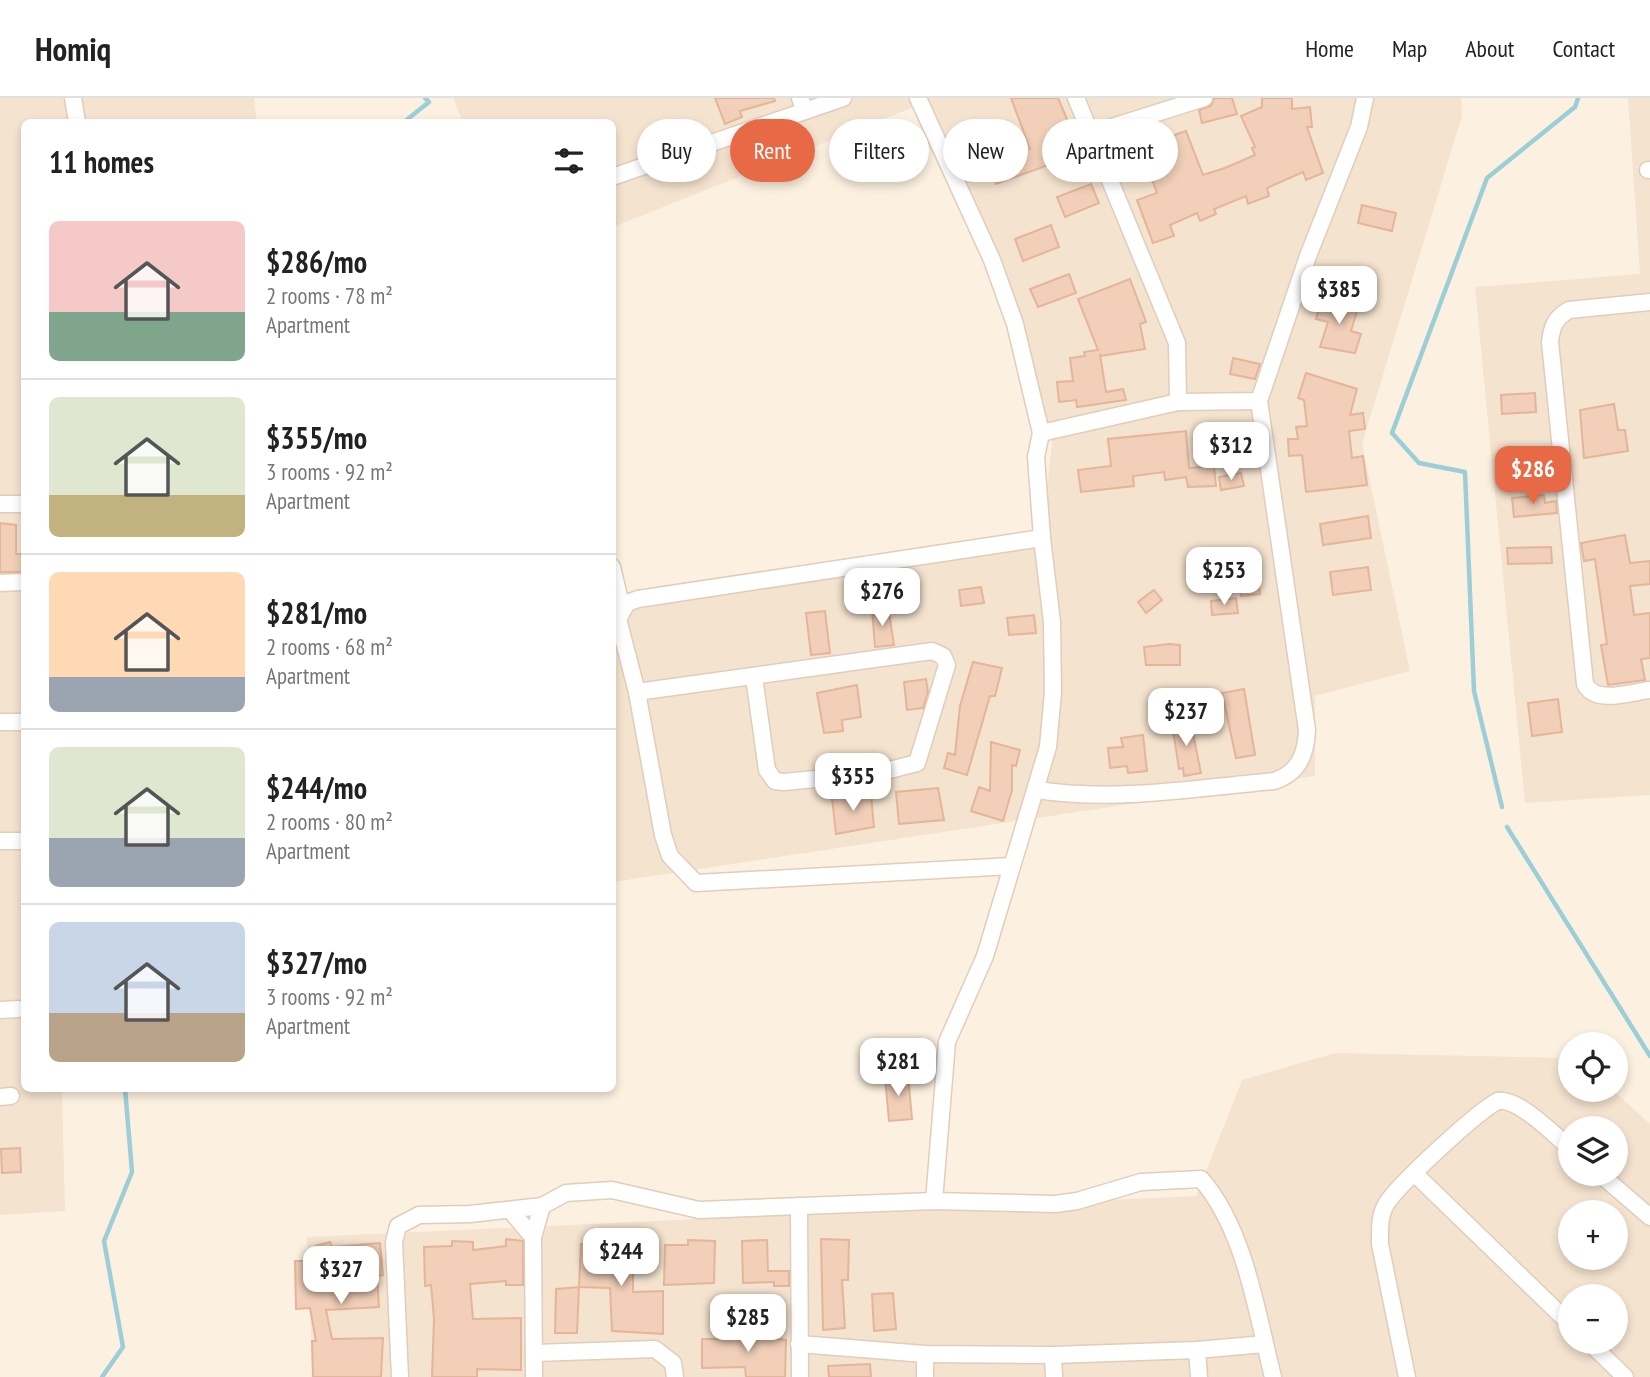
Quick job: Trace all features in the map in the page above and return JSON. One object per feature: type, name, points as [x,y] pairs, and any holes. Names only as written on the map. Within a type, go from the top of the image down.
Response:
[{"type":"street","points":[[73,98],[76,119]]},
{"type":"street","points":[[616,175],[802,104],[843,98]]},
{"type":"street","points":[[918,98],[992,260],[1014,324],[1041,433],[1036,457],[1052,622],[1053,692],[1048,747],[985,956],[947,1042],[934,1201]]},
{"type":"street","points":[[1076,98],[1084,119]]},
{"type":"street","points":[[1138,119],[1204,98]]},
{"type":"street","points":[[1037,790],[1078,796],[1109,796],[1274,781],[1292,773],[1299,764],[1307,730],[1259,401],[1308,256],[1359,127],[1364,98]]},
{"type":"street","points":[[1110,182],[1177,343],[1178,402]]},
{"type":"street","points":[[1650,302],[1569,310],[1559,316],[1552,328],[1550,342],[1586,684],[1588,690],[1598,696],[1650,690]]},
{"type":"street","points":[[1041,433],[1178,402],[1259,401]]},
{"type":"street","points":[[0,504],[21,504]]},
{"type":"street","points":[[622,609],[638,599],[1042,538]]},
{"type":"street","points":[[0,583],[21,582]]},
{"type":"street","points":[[616,584],[622,609],[618,619],[637,691],[663,835],[670,856],[696,884],[1012,866]]},
{"type":"street","points":[[637,691],[932,651],[943,656],[947,665],[917,763],[878,774],[785,782],[775,780],[766,769],[754,677]]},
{"type":"street","points":[[0,722],[21,722]]},
{"type":"street","points":[[0,841],[21,841]]},
{"type":"street","points":[[0,1010],[18,1009]]},
{"type":"street","points":[[1407,1377],[1380,1244],[1380,1226],[1386,1206],[1415,1174],[1490,1105],[1503,1100],[1527,1113],[1558,1138]]},
{"type":"street","points":[[1415,1174],[1558,1312]]},
{"type":"street","points":[[400,1377],[394,1242],[398,1226],[419,1214],[510,1210],[542,1206],[566,1193],[612,1190],[699,1210],[934,1201],[1055,1204],[1077,1201],[1141,1182],[1201,1180],[1224,1210],[1237,1242],[1273,1377]]},
{"type":"street","points":[[1614,1186],[1650,1217]]},
{"type":"street","points":[[534,1377],[533,1237],[542,1206]]},
{"type":"street","points":[[799,1206],[800,1377]]},
{"type":"street","points":[[510,1210],[533,1237]]},
{"type":"street","points":[[800,1345],[925,1354],[1053,1355],[1197,1350],[1264,1344]]},
{"type":"street","points":[[534,1353],[655,1349],[673,1363],[675,1377]]},
{"type":"street","points":[[1197,1350],[1199,1377]]},
{"type":"street","points":[[925,1354],[925,1377]]},
{"type":"street","points":[[1601,1354],[1625,1377]]},
{"type":"street","points":[[1053,1355],[1054,1377]]},
{"type":"shaded area","points":[[0,98],[254,98],[257,119],[21,119],[21,1092],[62,1092],[65,1211],[0,1215]]},
{"type":"shaded area","points":[[453,98],[1461,98],[1462,116],[1362,444],[1410,671],[1315,696],[1315,776],[616,882],[616,605],[1042,534],[1052,443],[954,182],[1028,182],[1028,119],[943,119],[943,153],[924,103],[884,119],[829,119],[829,141],[815,146],[815,119],[730,119],[730,180],[616,226],[616,119],[462,119]]},
{"type":"shaded area","points":[[1628,98],[1650,98],[1650,795],[1525,803],[1475,287],[1640,274]]},
{"type":"shaded area","points":[[1335,1053],[1558,1058],[1558,1102],[1626,1102],[1650,1124],[1650,1377],[313,1377],[307,1237],[1196,1196],[1242,1080]]},
{"type":"building","points":[[715,98],[774,98],[775,101],[740,111],[742,117],[730,119],[725,124]]},
{"type":"building","points":[[1011,98],[1058,98],[1067,119],[1042,119],[1042,167],[1028,172],[1028,119],[1019,119]]},
{"type":"building","points":[[1214,98],[1232,98],[1237,114],[1202,123],[1199,110],[1211,106]]},
{"type":"building","points":[[1262,98],[1292,98],[1292,109],[1310,107],[1312,127],[1307,127],[1323,173],[1306,180],[1303,172],[1267,188],[1269,196],[1248,204],[1246,196],[1214,209],[1216,214],[1200,221],[1197,213],[1170,225],[1174,236],[1153,243],[1137,200],[1157,193],[1153,182],[1178,182],[1178,134],[1186,131],[1203,175],[1225,168],[1255,155],[1252,148],[1255,147],[1241,116],[1262,107]]},
{"type":"building","points":[[1091,184],[1099,203],[1065,217],[1057,197]]},
{"type":"building","points":[[1362,205],[1396,213],[1392,231],[1358,223]]},
{"type":"building","points":[[1051,225],[1059,247],[1023,261],[1015,239]]},
{"type":"building","points":[[1069,274],[1076,293],[1038,307],[1030,289]]},
{"type":"building","points":[[1130,279],[1146,322],[1140,324],[1145,349],[1100,354],[1106,392],[1123,389],[1126,400],[1077,407],[1076,400],[1059,402],[1057,382],[1073,381],[1070,358],[1085,356],[1084,352],[1098,350],[1078,299]]},
{"type":"building","points":[[1322,298],[1358,308],[1351,331],[1361,334],[1355,353],[1320,347],[1328,322],[1316,319]]},
{"type":"building","points":[[1233,358],[1260,364],[1255,379],[1230,374]]},
{"type":"building","points":[[1306,373],[1357,389],[1350,415],[1363,413],[1365,429],[1349,431],[1352,458],[1363,456],[1367,485],[1306,492],[1302,455],[1289,456],[1288,439],[1298,439],[1296,427],[1307,426],[1304,400],[1298,398]]},
{"type":"building","points":[[1535,393],[1536,412],[1502,414],[1501,395]]},
{"type":"building","points":[[1614,404],[1618,430],[1625,430],[1628,451],[1584,458],[1580,410]]},
{"type":"building","points":[[1186,431],[1189,468],[1214,466],[1216,486],[1188,487],[1186,477],[1165,480],[1164,472],[1133,476],[1134,486],[1081,492],[1078,470],[1111,466],[1108,439]]},
{"type":"building","points":[[1241,473],[1244,486],[1221,490],[1219,477]]},
{"type":"building","points":[[1544,495],[1545,503],[1556,501],[1557,513],[1514,517],[1512,498]]},
{"type":"building","points":[[1368,516],[1371,538],[1323,545],[1320,524]]},
{"type":"building","points":[[0,523],[16,525],[16,554],[21,554],[21,572],[0,572]]},
{"type":"building","points":[[1625,535],[1630,563],[1650,561],[1650,584],[1630,586],[1634,615],[1650,613],[1650,658],[1641,659],[1645,680],[1608,685],[1601,645],[1607,644],[1595,559],[1584,561],[1581,543]]},
{"type":"building","points":[[1551,547],[1552,563],[1508,564],[1507,548]]},
{"type":"building","points":[[1255,552],[1260,594],[1241,596],[1237,556]]},
{"type":"building","points":[[1368,567],[1371,590],[1333,595],[1330,572]]},
{"type":"building","points":[[981,587],[984,603],[961,606],[959,590]]},
{"type":"building","points":[[1154,590],[1162,600],[1146,613],[1138,602]]},
{"type":"building","points":[[1236,598],[1238,613],[1212,615],[1211,601]]},
{"type":"building","points":[[888,607],[894,645],[875,647],[872,609]]},
{"type":"building","points":[[825,611],[830,653],[811,655],[806,613]]},
{"type":"building","points":[[1034,615],[1036,633],[1009,635],[1007,618]]},
{"type":"building","points":[[1180,645],[1180,665],[1146,665],[1144,647]]},
{"type":"building","points":[[973,662],[1002,668],[995,696],[990,696],[967,775],[944,768],[948,753],[955,755],[960,706]]},
{"type":"building","points":[[926,679],[928,692],[923,708],[907,710],[904,682]]},
{"type":"building","points":[[857,685],[861,717],[842,720],[843,731],[824,733],[817,693]]},
{"type":"building","points":[[1244,689],[1255,755],[1236,758],[1222,693]]},
{"type":"building","points":[[1558,699],[1562,732],[1532,736],[1528,703]]},
{"type":"building","points":[[1190,719],[1201,773],[1184,776],[1183,768],[1179,769],[1172,723]]},
{"type":"building","points":[[1143,735],[1147,771],[1128,773],[1127,766],[1110,768],[1108,748],[1123,747],[1121,738]]},
{"type":"building","points":[[991,742],[1020,750],[1016,766],[1012,765],[1012,790],[1003,821],[971,811],[979,787],[990,791]]},
{"type":"building","points":[[938,788],[944,820],[899,824],[896,792]]},
{"type":"building","points":[[871,794],[874,827],[836,834],[832,798]]},
{"type":"building","points":[[908,1075],[912,1119],[889,1121],[885,1077]]},
{"type":"building","points":[[20,1148],[21,1172],[2,1173],[1,1149]]},
{"type":"building","points":[[506,1239],[523,1241],[523,1285],[506,1285],[506,1281],[470,1284],[473,1319],[521,1318],[521,1370],[477,1369],[477,1377],[432,1377],[434,1319],[431,1285],[425,1286],[424,1247],[452,1246],[452,1241],[473,1242],[473,1250],[506,1246]]},
{"type":"building","points":[[821,1239],[849,1240],[848,1280],[842,1280],[845,1328],[823,1330]]},
{"type":"building","points":[[688,1240],[715,1241],[714,1283],[664,1285],[665,1245],[688,1245]]},
{"type":"building","points":[[767,1240],[768,1271],[789,1271],[789,1286],[774,1286],[774,1282],[743,1283],[742,1241]]},
{"type":"building","points":[[330,1242],[332,1247],[380,1243],[383,1275],[377,1276],[379,1307],[326,1310],[332,1339],[383,1338],[381,1377],[313,1377],[312,1341],[316,1341],[310,1308],[296,1309],[295,1261],[314,1261],[315,1246]]},
{"type":"building","points":[[608,1242],[633,1242],[633,1292],[663,1291],[663,1334],[612,1331],[610,1288],[579,1287],[581,1244],[608,1245]]},
{"type":"building","points":[[579,1287],[577,1333],[555,1333],[556,1289]]},
{"type":"building","points":[[893,1293],[896,1329],[874,1331],[872,1294]]},
{"type":"building","points":[[771,1324],[771,1338],[786,1340],[785,1377],[746,1377],[745,1367],[702,1368],[702,1339],[750,1339],[756,1325]]},
{"type":"building","points":[[870,1364],[871,1377],[829,1377],[828,1366]]},
{"type":"waterway","points":[[408,119],[429,102],[425,98]]},
{"type":"waterway","points":[[1502,807],[1474,691],[1465,472],[1419,463],[1392,433],[1487,178],[1575,107],[1578,98]]},
{"type":"waterway","points":[[1507,827],[1650,1056]]},
{"type":"waterway","points":[[102,1377],[123,1347],[104,1241],[132,1172],[125,1092]]}]
